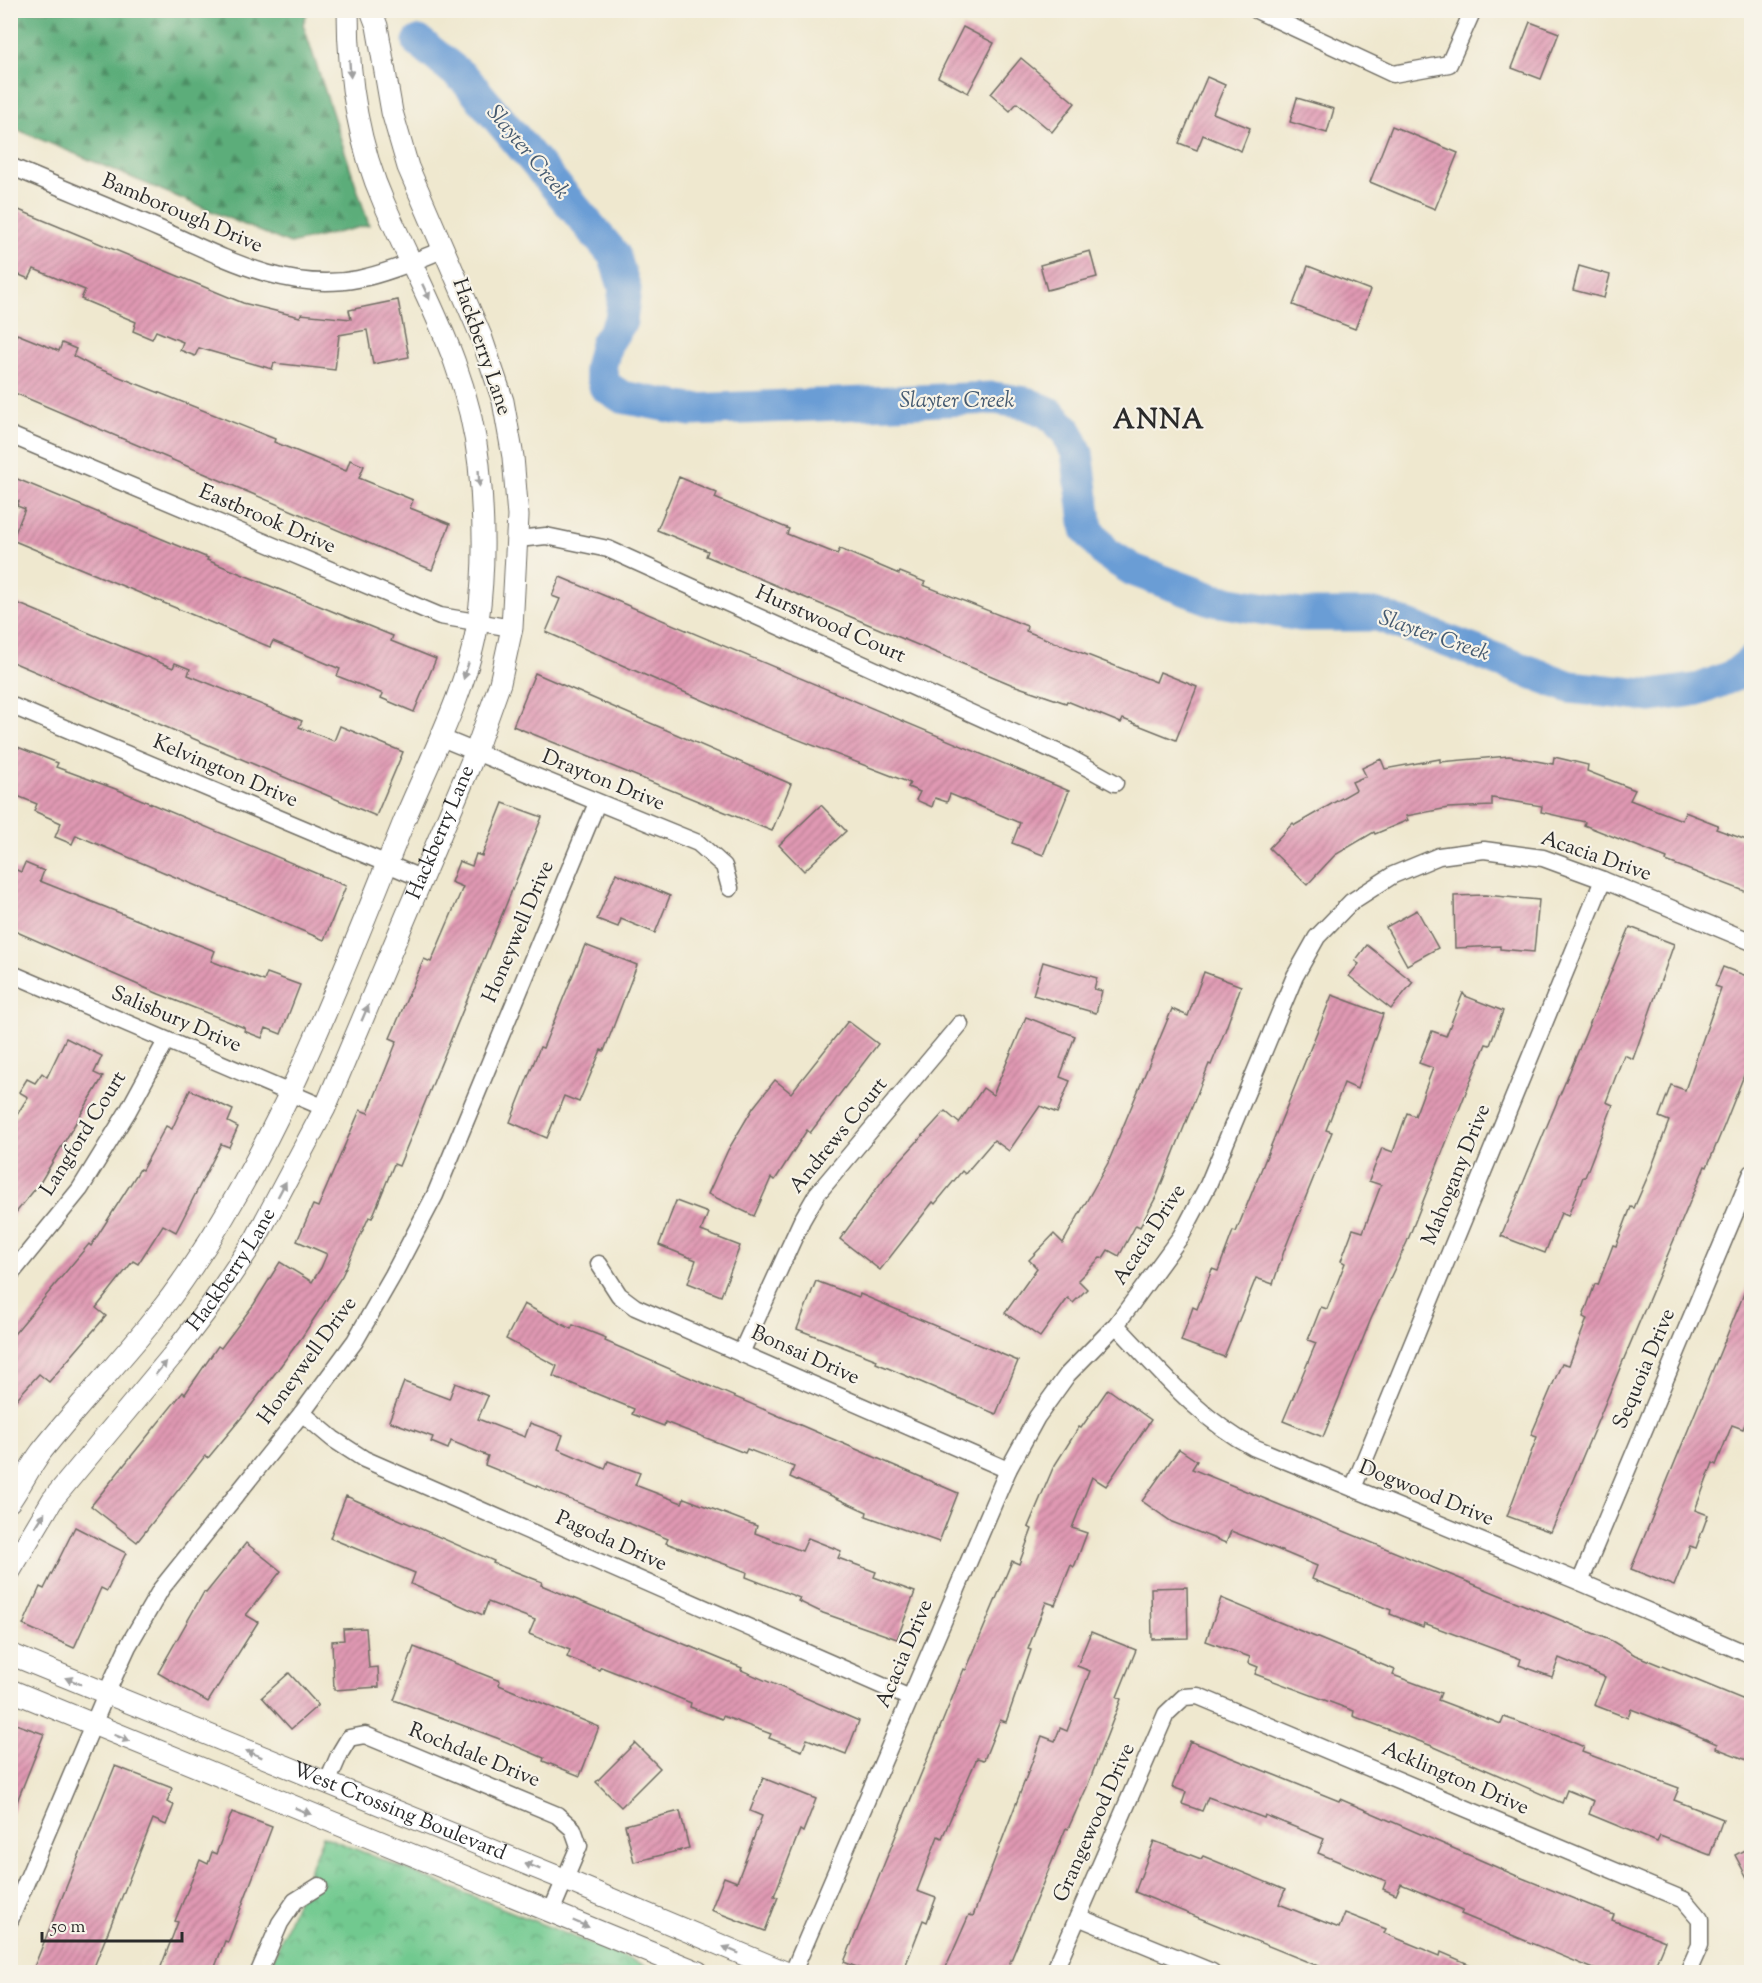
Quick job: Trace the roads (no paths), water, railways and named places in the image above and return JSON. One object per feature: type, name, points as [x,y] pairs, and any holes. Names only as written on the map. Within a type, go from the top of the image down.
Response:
[{"type":"street","name":"Hackberry Lane","points":[[10,1501],[39,1455],[135,1342],[190,1270],[237,1197],[291,1094],[466,672],[478,622],[482,533],[479,465],[468,400],[448,339],[381,195],[359,130],[350,77],[348,10]]},
{"type":"street","name":"Hackberry Lane","points":[[10,1571],[53,1499],[213,1302],[256,1238],[325,1108],[475,753],[500,683],[512,628],[518,539],[513,457],[503,401],[481,336],[408,167],[397,134],[377,26],[371,10]]},
{"type":"street","points":[[1256,10],[1393,74],[1449,64],[1473,10]]},
{"type":"street","name":"Bamborough Drive","points":[[10,166],[258,272],[306,281],[358,279],[444,249]]},
{"type":"street","name":"Eastbrook Drive","points":[[10,435],[406,603],[440,616],[512,628]]},
{"type":"street","name":"Hurstwood Court","points":[[518,539],[546,536],[608,549],[1068,757],[1115,783]]},
{"type":"street","name":"Kelvington Drive","points":[[10,705],[423,879]]},
{"type":"street","name":"Drayton Drive","points":[[439,738],[698,843],[724,866],[730,888]]},
{"type":"street","name":"Honeywell Drive","points":[[10,1920],[106,1694],[128,1646],[161,1589],[302,1413],[354,1341],[393,1275],[435,1195],[597,803]]},
{"type":"street","name":"Acacia Drive","points":[[793,1972],[1008,1470],[1037,1417],[1068,1374],[1116,1325],[1181,1236],[1208,1185],[1295,976],[1317,937],[1351,902],[1393,875],[1439,856],[1484,850],[1543,858],[1603,880],[1752,942]]},
{"type":"street","name":"Mahogany Drive","points":[[1353,1488],[1603,880]]},
{"type":"street","name":"Salisbury Drive","points":[[10,973],[325,1108]]},
{"type":"street","name":"Andrews Court","points":[[741,1353],[802,1220],[817,1194],[960,1024]]},
{"type":"street","name":"Langford Court","points":[[10,1275],[80,1189],[128,1112],[166,1041]]},
{"type":"street","name":"Sequoia Drive","points":[[1580,1582],[1752,1173]]},
{"type":"street","name":"Bonsai Drive","points":[[599,1264],[619,1295],[635,1307],[1008,1470]]},
{"type":"street","name":"Dogwood Drive","points":[[1116,1325],[1199,1412],[1227,1433],[1253,1447],[1580,1582],[1752,1656]]},
{"type":"street","name":"Pagoda Drive","points":[[302,1413],[333,1439],[364,1459],[910,1698]]},
{"type":"street","name":"West Crossing Boulevard","points":[[10,1654],[566,1880],[785,1972]]},
{"type":"street","name":"West Crossing Boulevard","points":[[10,1690],[92,1726],[698,1972]]},
{"type":"street","name":"Acklington Drive","points":[[1184,1697],[1198,1696],[1684,1900],[1700,1919],[1700,1945],[1688,1972]]},
{"type":"street","name":"Grangewood Drive","points":[[1054,1972],[1166,1714],[1184,1697]]},
{"type":"street","name":"Rochdale Drive","points":[[327,1783],[340,1752],[349,1738],[365,1736],[557,1815],[573,1829],[579,1846],[566,1880]]},
{"type":"street","points":[[551,1912],[566,1880]]},
{"type":"street","points":[[260,1972],[280,1923],[295,1900],[319,1886]]},
{"type":"street","points":[[1078,1917],[1212,1972]]},
{"type":"waterway","name":"Slayter Creek","points":[[419,42],[465,79],[614,255],[625,289],[621,321],[606,344],[600,368],[605,386],[622,397],[691,410],[994,398],[1026,403],[1049,413],[1066,430],[1077,453],[1087,529],[1106,553],[1133,570],[1214,600],[1300,615],[1378,615],[1570,687],[1652,696],[1700,689],[1735,675],[1752,661]]},
{"type":"district","name":"ANNA","points":[[1159,421]]}]
